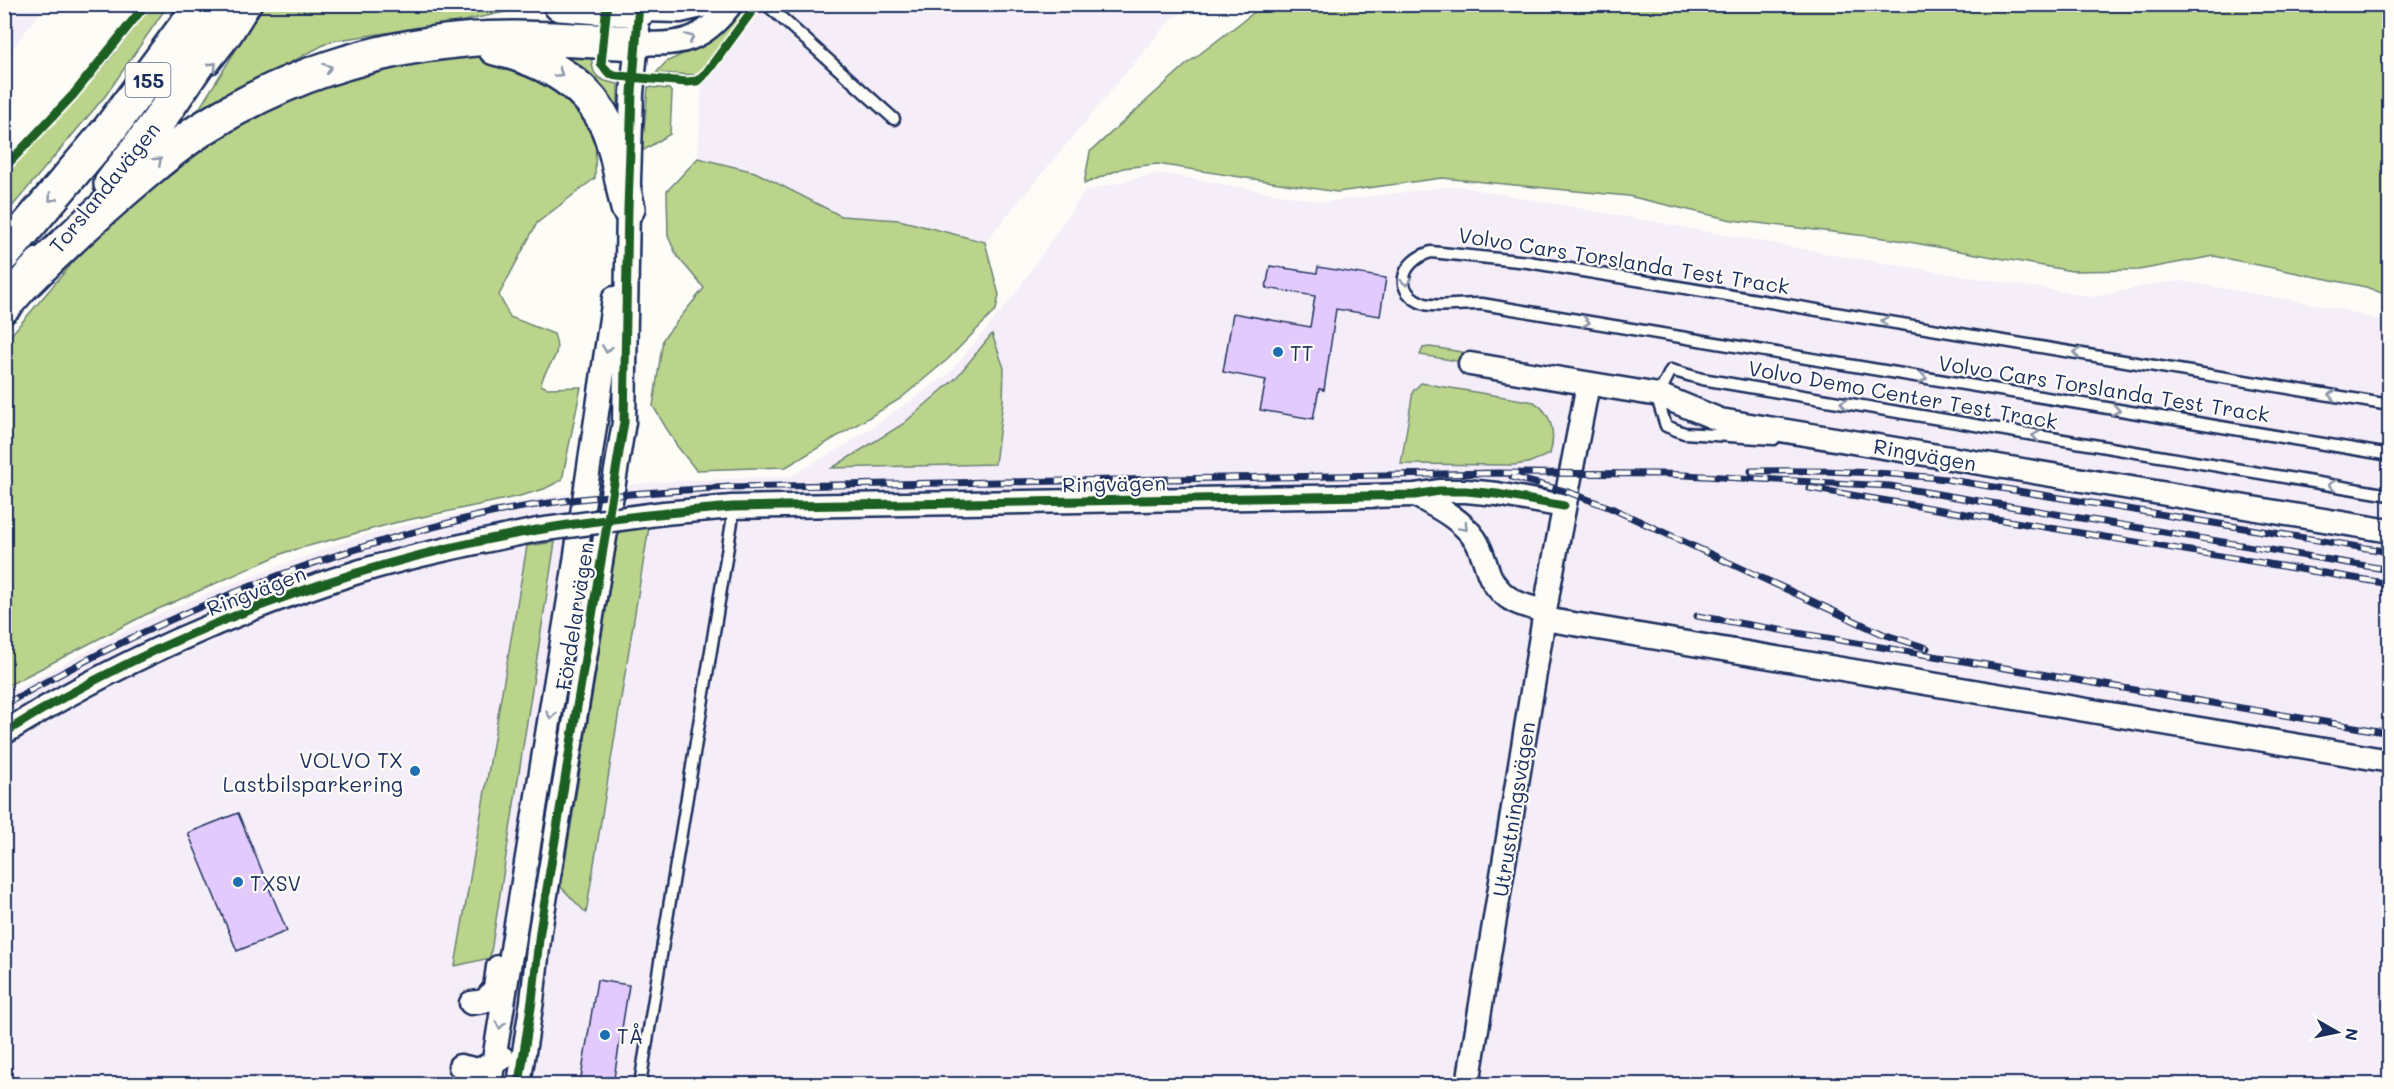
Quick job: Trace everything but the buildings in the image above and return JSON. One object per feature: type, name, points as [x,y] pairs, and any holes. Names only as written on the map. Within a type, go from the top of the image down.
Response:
[{"type":"main road","points":[[90,153],[109,116],[182,4]]},
{"type":"main road","name":"Torslandavägen","points":[[4,254],[90,153],[165,57],[202,4]]},
{"type":"main road","name":"Torslandavägen","points":[[4,306],[108,187],[157,123],[238,4]]},
{"type":"main road","points":[[560,4],[639,7]]},
{"type":"main road","points":[[27,281],[110,201],[167,153],[206,126],[272,90],[344,62],[380,52],[464,40],[558,39],[637,43]]},
{"type":"main road","points":[[464,40],[516,53],[543,64],[585,92],[596,106],[611,137],[628,208]]},
{"type":"street","points":[[639,7],[681,11],[710,4]]},
{"type":"street","points":[[637,43],[663,45],[688,40],[716,22],[731,4]]},
{"type":"street","name":"Fördelarvägen","points":[[519,1084],[540,931],[624,422],[632,93],[639,7]]},
{"type":"street","name":"Fördelarvägen","points":[[492,1073],[572,586],[628,208]]},
{"type":"street","name":"Ringvägen","points":[[1470,364],[1659,394],[1720,420],[2390,531]]},
{"type":"street","points":[[1564,506],[1588,384]]},
{"type":"street","name":"Ringvägen","points":[[4,733],[110,673],[266,604],[363,571],[538,530],[664,513],[732,507],[1415,495],[1439,491],[1497,494],[1564,506]]},
{"type":"street","name":"Ringvägen","points":[[1415,495],[1453,516],[1476,540],[1491,578],[1503,594],[1520,606],[1545,615],[2390,761]]},
{"type":"street","name":"Utrustningsvägen","points":[[1468,1084],[1564,506]]},
{"type":"street","name":"Fördelarvägen","points":[[471,1003],[485,1001],[495,988],[503,943],[517,926]]},
{"type":"street","name":"Fördelarvägen","points":[[492,1073],[516,1041],[532,1001]]},
{"type":"street","points":[[509,1084],[516,1041]]},
{"type":"street","points":[[476,1084],[460,1066],[492,1073]]},
{"type":"lane","points":[[157,123],[218,62],[257,4]]},
{"type":"lane","points":[[766,4],[894,119]]},
{"type":"lane","name":"Volvo Cars Torslanda Test Track","points":[[2390,405],[1528,262],[1431,252],[1418,255],[1404,272],[1404,284],[1410,295],[1427,305],[1482,304],[2390,455]]},
{"type":"lane","name":"Volvo Demo Center Test Track","points":[[1659,394],[1671,370],[1702,379],[2390,495]]},
{"type":"lane","points":[[640,1084],[732,522],[732,507]]},
{"type":"shaded area","points":[[4,5],[45,5],[5,59]]},
{"type":"shaded area","points":[[706,5],[1198,5],[1171,19],[985,242],[899,220],[841,216],[755,172],[698,158]]},
{"type":"shaded area","points":[[1158,173],[1325,202],[1456,186],[1847,257],[2094,297],[2180,281],[2337,308],[2389,323],[2389,1084],[5,1084],[5,695],[155,615],[349,540],[410,524],[539,498],[653,482],[791,476],[849,443],[949,374],[1012,298],[1085,191]]},
{"type":"green space","points":[[509,4],[519,9],[454,23],[331,41],[197,112],[264,5]]},
{"type":"green space","points":[[1265,4],[2389,5],[2389,296],[2366,287],[2214,256],[2139,270],[2072,271],[1892,239],[1732,220],[1628,196],[1442,178],[1337,192],[1157,164],[1123,168],[1084,184],[1090,152],[1188,63]]},
{"type":"green space","points":[[152,5],[168,5],[106,95],[5,215],[5,173],[64,112]]},
{"type":"green space","points":[[736,13],[747,13],[699,75],[656,73],[666,62],[693,49]]},
{"type":"green space","points":[[465,50],[520,71],[575,102],[596,128],[595,178],[537,223],[499,295],[510,317],[554,334],[557,350],[541,385],[547,388],[581,387],[562,480],[544,489],[520,496],[394,523],[286,552],[147,614],[5,687],[5,342],[75,260],[165,173],[270,107],[367,69]]},
{"type":"green space","points":[[543,50],[592,51],[592,65],[596,75],[604,81],[618,84],[618,119]]},
{"type":"green space","points":[[648,87],[669,89],[672,93],[670,134],[642,150]]},
{"type":"green space","points":[[698,158],[755,172],[841,216],[899,220],[985,242],[999,295],[996,310],[948,359],[900,399],[786,467],[696,470],[677,446],[653,406],[663,339],[704,288],[677,256],[668,236],[667,191]]},
{"type":"green space","points":[[992,334],[1004,368],[1003,401],[995,464],[832,468],[903,424],[956,378]]},
{"type":"green space","points":[[1430,347],[1538,365],[1531,373],[1420,355],[1423,348]]},
{"type":"green space","points":[[1421,383],[1534,402],[1549,418],[1553,439],[1550,454],[1528,463],[1514,465],[1401,464],[1413,391]]},
{"type":"green space","points":[[649,527],[586,913],[561,887],[619,531]]},
{"type":"green space","points":[[555,542],[490,958],[455,966],[527,546]]},
{"type":"railway","points":[[1751,471],[1848,472],[1945,479],[2390,552]]},
{"type":"railway","points":[[4,705],[120,643],[180,616],[240,590],[364,547],[520,507],[610,496],[730,487],[1497,473],[1665,474],[1890,486],[2390,570]]},
{"type":"railway","points":[[1512,477],[1568,492],[1611,508],[1883,634],[1927,648]]},
{"type":"railway","points":[[1809,488],[2390,584]]},
{"type":"railway","points":[[1697,616],[2390,733]]},
{"type":"cycle path","points":[[4,168],[73,95],[146,4]]},
{"type":"cycle path","points":[[607,4],[601,64],[609,73],[618,76],[687,82],[697,81],[707,72],[757,4]]},
{"type":"cycle path","points":[[519,1084],[540,931],[624,422],[632,93],[639,4]]},
{"type":"cycle path","points":[[4,733],[128,663],[261,606],[398,561],[468,544],[561,526],[732,507],[1415,495],[1439,491],[1497,494],[1564,506]]},
{"type":"place","name":"TT","points":[[1278,352]]},
{"type":"place","name":"VOLVO TX Lastbilsparkering","points":[[415,771]]},
{"type":"place","name":"TXSV","points":[[238,882]]},
{"type":"place","name":"TÅ","points":[[605,1035]]}]
